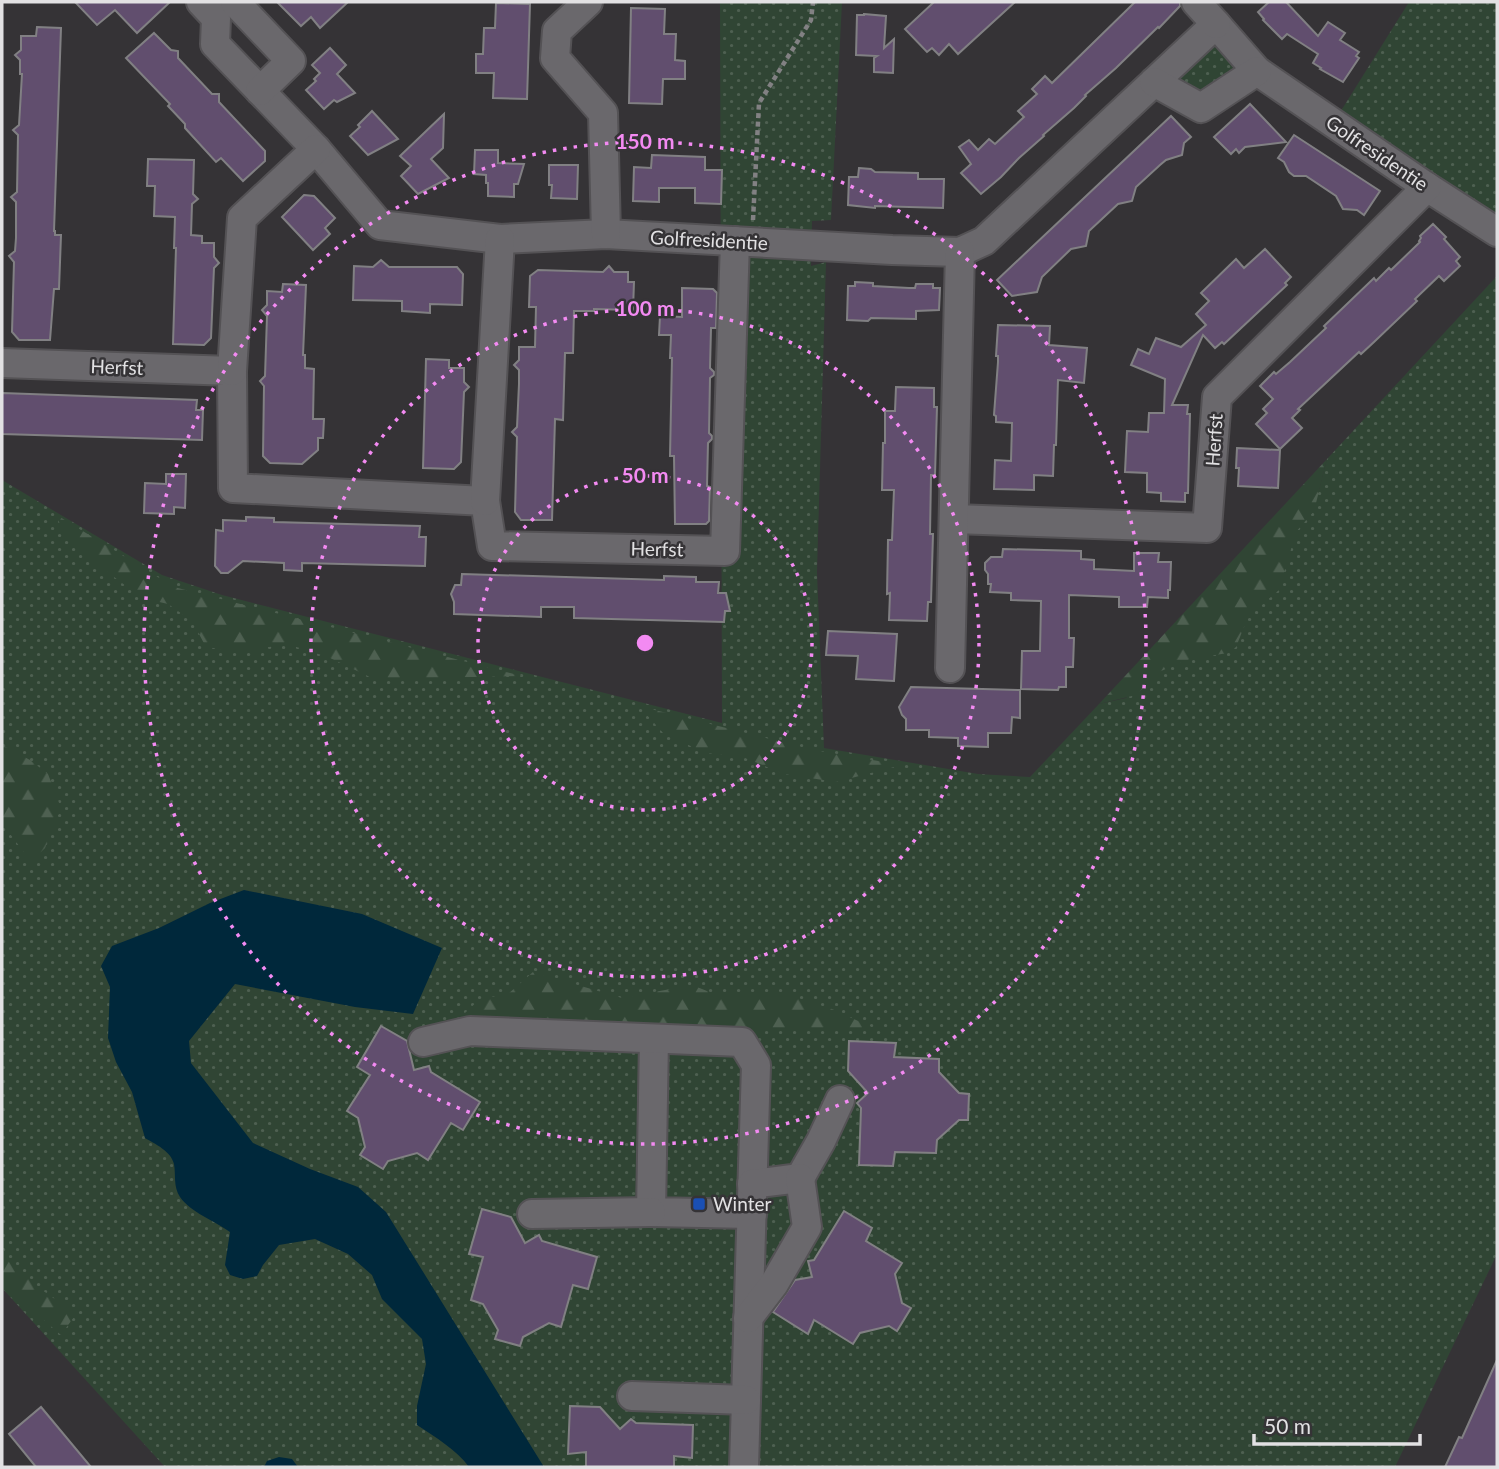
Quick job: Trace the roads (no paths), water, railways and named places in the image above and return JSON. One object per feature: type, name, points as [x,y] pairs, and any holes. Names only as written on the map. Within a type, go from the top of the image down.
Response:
[{"type":"street","points":[[588,2],[557,31],[555,58],[603,113],[606,234]]},
{"type":"street","points":[[950,668],[960,252],[984,241],[1216,23],[1196,2]]},
{"type":"street","name":"Golfresidentie","points":[[260,91],[291,61],[222,6],[215,44],[260,91],[316,149],[380,225],[500,239],[606,234],[960,252]]},
{"type":"street","name":"Golfresidentie","points":[[1216,23],[1257,71],[1497,232]]},
{"type":"street","points":[[1154,82],[1201,108],[1257,71]]},
{"type":"street","points":[[316,149],[242,218],[232,371],[233,488],[485,501]]},
{"type":"street","name":"Herfst","points":[[954,519],[1207,528],[1217,397],[1427,187]]},
{"type":"street","name":"Herfst","points":[[500,239],[485,501],[492,546],[725,551],[743,241]]},
{"type":"street","name":"Herfst","points":[[2,363],[232,371]]},
{"type":"street","points":[[423,1041],[470,1031],[743,1042],[755,1065],[744,1467]]},
{"type":"street","points":[[651,1212],[654,1039]]},
{"type":"street","points":[[748,1318],[774,1284],[807,1227],[800,1178],[821,1142],[840,1100]]},
{"type":"street","points":[[752,1184],[800,1178]]},
{"type":"street","points":[[532,1214],[752,1214]]},
{"type":"street","points":[[632,1396],[746,1400]]},
{"type":"water","points":[[244,890],[362,914],[442,948],[413,1014],[355,1007],[235,984],[189,1041],[191,1063],[253,1143],[358,1187],[386,1212],[544,1467],[469,1467],[452,1449],[417,1425],[417,1406],[426,1364],[422,1339],[382,1299],[372,1275],[348,1254],[315,1239],[279,1245],[257,1276],[243,1279],[230,1275],[225,1265],[230,1232],[184,1202],[176,1189],[174,1164],[170,1155],[145,1138],[132,1092],[116,1062],[108,1038],[110,987],[101,966],[112,946]]},
{"type":"water","points":[[279,1457],[292,1459],[298,1467],[264,1467],[267,1461]]},
{"type":"place","name":"Winter","points":[[699,1204]]}]
